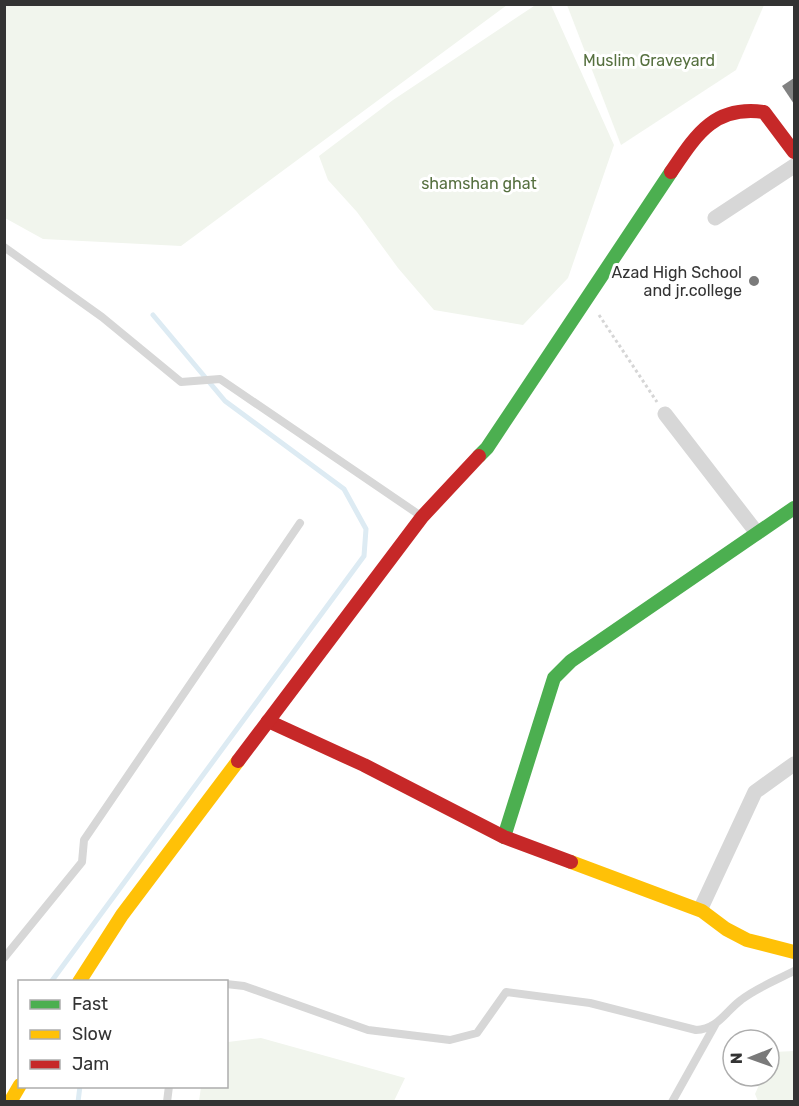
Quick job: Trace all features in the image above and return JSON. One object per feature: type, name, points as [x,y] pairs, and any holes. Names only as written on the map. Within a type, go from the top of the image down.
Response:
[{"type":"street","points":[[80,980],[122,915],[422,517],[487,448],[696,135],[717,117],[737,110],[751,109],[764,112],[795,152]]},
{"type":"street","points":[[715,218],[795,166]]},
{"type":"street","points":[[665,414],[757,533]]},
{"type":"street","points":[[504,837],[554,678],[570,661],[795,508]]},
{"type":"street","points":[[268,721],[364,765],[504,837],[689,907],[701,908],[730,933],[755,943],[795,952]]},
{"type":"street","points":[[701,908],[755,792],[795,764]]},
{"type":"street","points":[[10,1101],[18,1088]]},
{"type":"lane","points":[[4,247],[102,317],[181,382],[220,379],[422,517]]},
{"type":"lane","points":[[4,958],[82,862],[84,840],[300,523]]},
{"type":"lane","points":[[672,1101],[715,1025],[741,1000],[795,971]]},
{"type":"lane","points":[[228,984],[244,986],[368,1030],[422,1038],[450,1040],[477,1033],[506,992],[591,1003],[696,1030],[705,1030],[715,1025]]},
{"type":"path","points":[[587,296],[665,414]]},
{"type":"green space","name":"shamshan ghat","points":[[537,4],[551,5],[614,145],[568,278],[523,325],[434,310],[398,268],[357,212],[328,180],[319,156],[393,100]]},
{"type":"green space","points":[[4,5],[507,5],[181,246],[43,239],[5,218]]},
{"type":"green space","name":"Muslim Graveyard","points":[[567,5],[764,5],[736,70],[621,145]]},
{"type":"green space","points":[[261,1038],[405,1078],[394,1101],[199,1101],[201,1088],[228,1088],[228,1042]]},
{"type":"green space","points":[[794,1051],[794,1101],[758,1101],[755,1094],[758,1088],[781,1088],[781,1052]]},
{"type":"building","points":[[794,78],[794,104],[782,86]]},
{"type":"waterway","points":[[52,980],[364,556],[366,529],[344,489],[225,401],[153,315]]},
{"type":"waterway","points":[[78,1102],[80,1088]]},
{"type":"traffic: fast","points":[[479,456],[487,448],[671,172]]},
{"type":"traffic: fast","points":[[504,837],[554,678],[571,661],[794,508]]},
{"type":"traffic: slow","points":[[80,980],[122,915],[238,761]]},
{"type":"traffic: slow","points":[[571,862],[702,911],[726,929],[747,940],[794,952]]},
{"type":"traffic: slow","points":[[10,1102],[18,1088]]},
{"type":"traffic: jam","points":[[671,172],[698,135],[719,118],[732,113],[764,112],[794,152]]},
{"type":"traffic: jam","points":[[238,761],[422,517],[479,456]]},
{"type":"traffic: jam","points":[[268,721],[364,765],[504,837],[571,862]]},
{"type":"place","name":"Azad High School and jr.college","points":[[754,281]]}]
